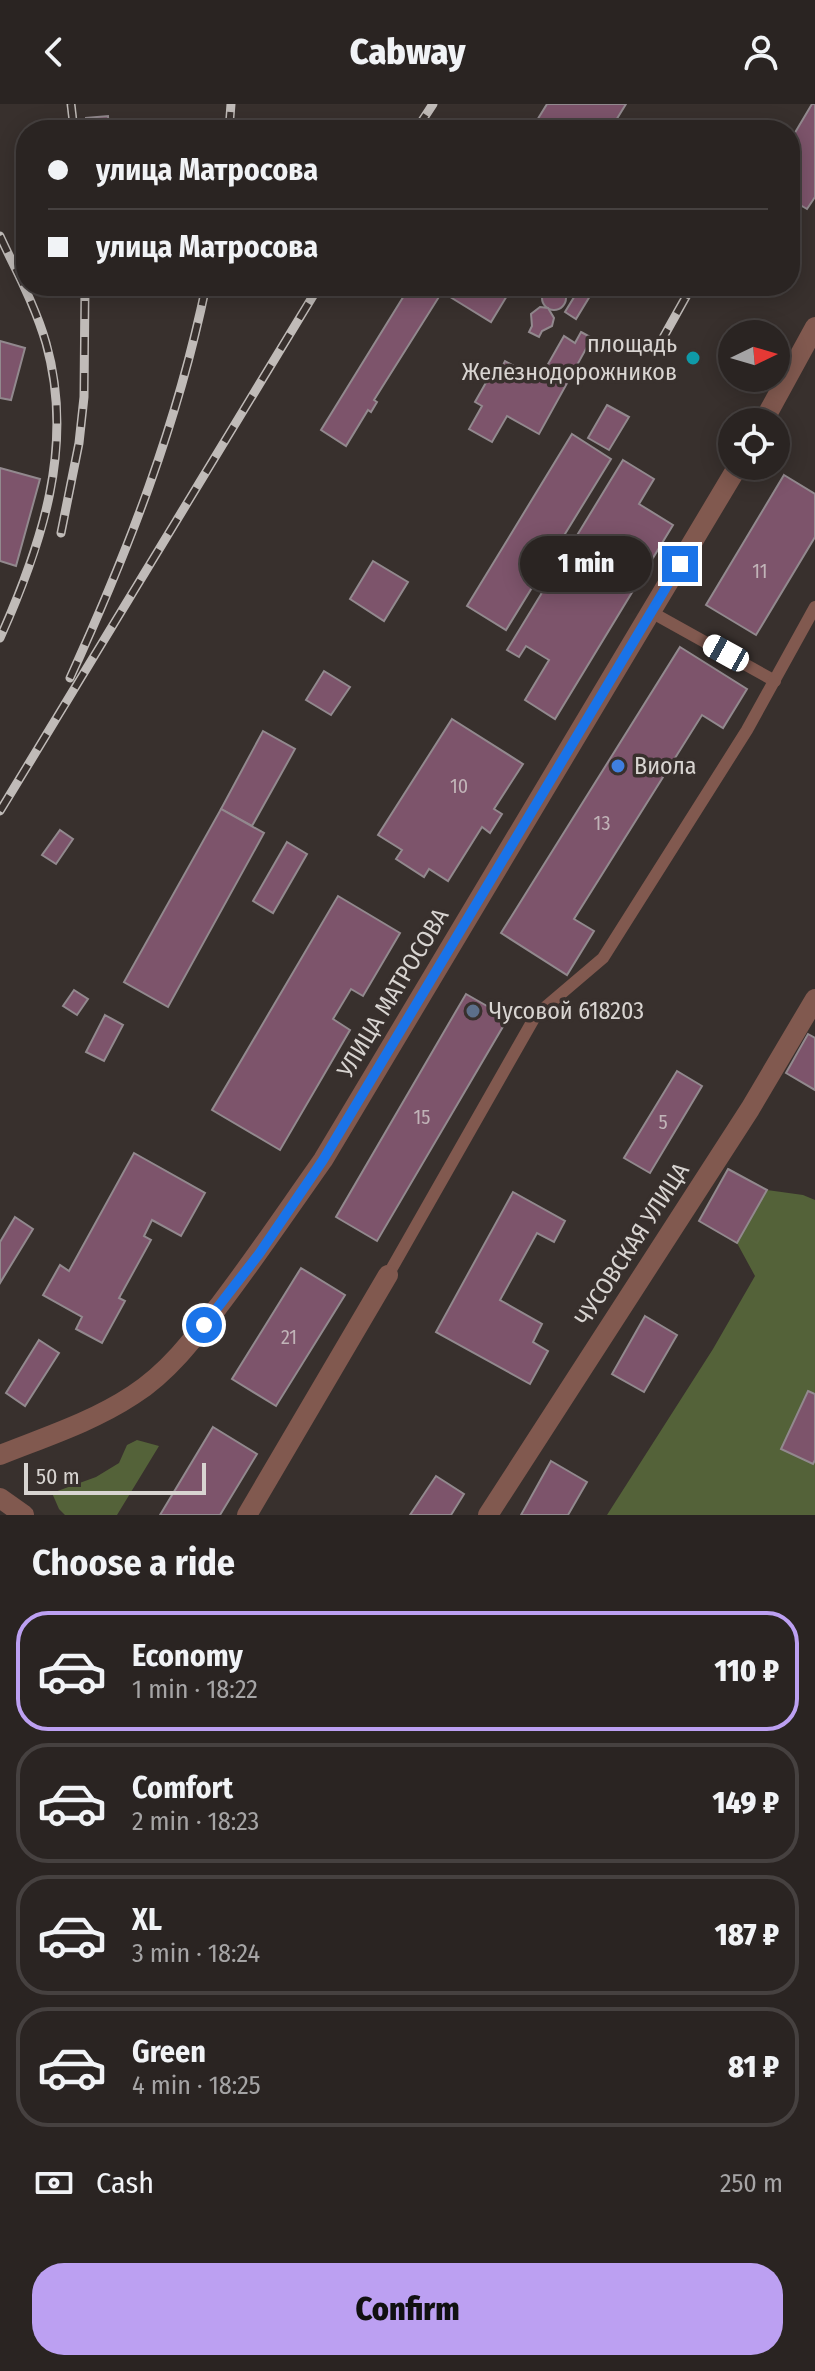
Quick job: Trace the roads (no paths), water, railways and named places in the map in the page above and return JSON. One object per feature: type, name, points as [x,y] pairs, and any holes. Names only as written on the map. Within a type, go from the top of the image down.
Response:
[{"type":"street","points":[[771,408],[815,327]]},
{"type":"street","name":"УЛИЦА МАТРОСОВА","points":[[0,1455],[90,1420],[134,1395],[168,1366],[259,1254],[323,1160],[730,480]]},
{"type":"street","name":"ЧУСОВСКАЯ УЛИЦА","points":[[488,1515],[742,1122],[815,999]]},
{"type":"street","points":[[247,1515],[388,1275]]},
{"type":"street","points":[[0,1498],[24,1515]]},
{"type":"lane","points":[[388,1275],[536,1015],[603,958],[747,730],[815,607]]},
{"type":"lane","points":[[651,612],[775,681]]},
{"type":"railway","points":[[71,104],[73,120]]},
{"type":"railway","points":[[230,120],[231,104]]},
{"type":"railway","points":[[423,120],[433,104]]},
{"type":"railway","points":[[0,236],[16,270]]},
{"type":"railway","points":[[0,638],[41,531],[55,457],[57,419],[54,381],[42,329],[28,296]]},
{"type":"railway","points":[[61,533],[79,443],[84,397],[85,296]]},
{"type":"railway","points":[[70,678],[149,486],[181,388],[204,296]]},
{"type":"railway","points":[[0,811],[313,296]]},
{"type":"railway","points":[[659,345],[686,296]]},
{"type":"place","name":"площадь Железнодорожников","points":[[693,358]]},
{"type":"place","name":"Виола","points":[[618,766]]},
{"type":"place","name":"Чусовой 618203","points":[[473,1011]]}]
